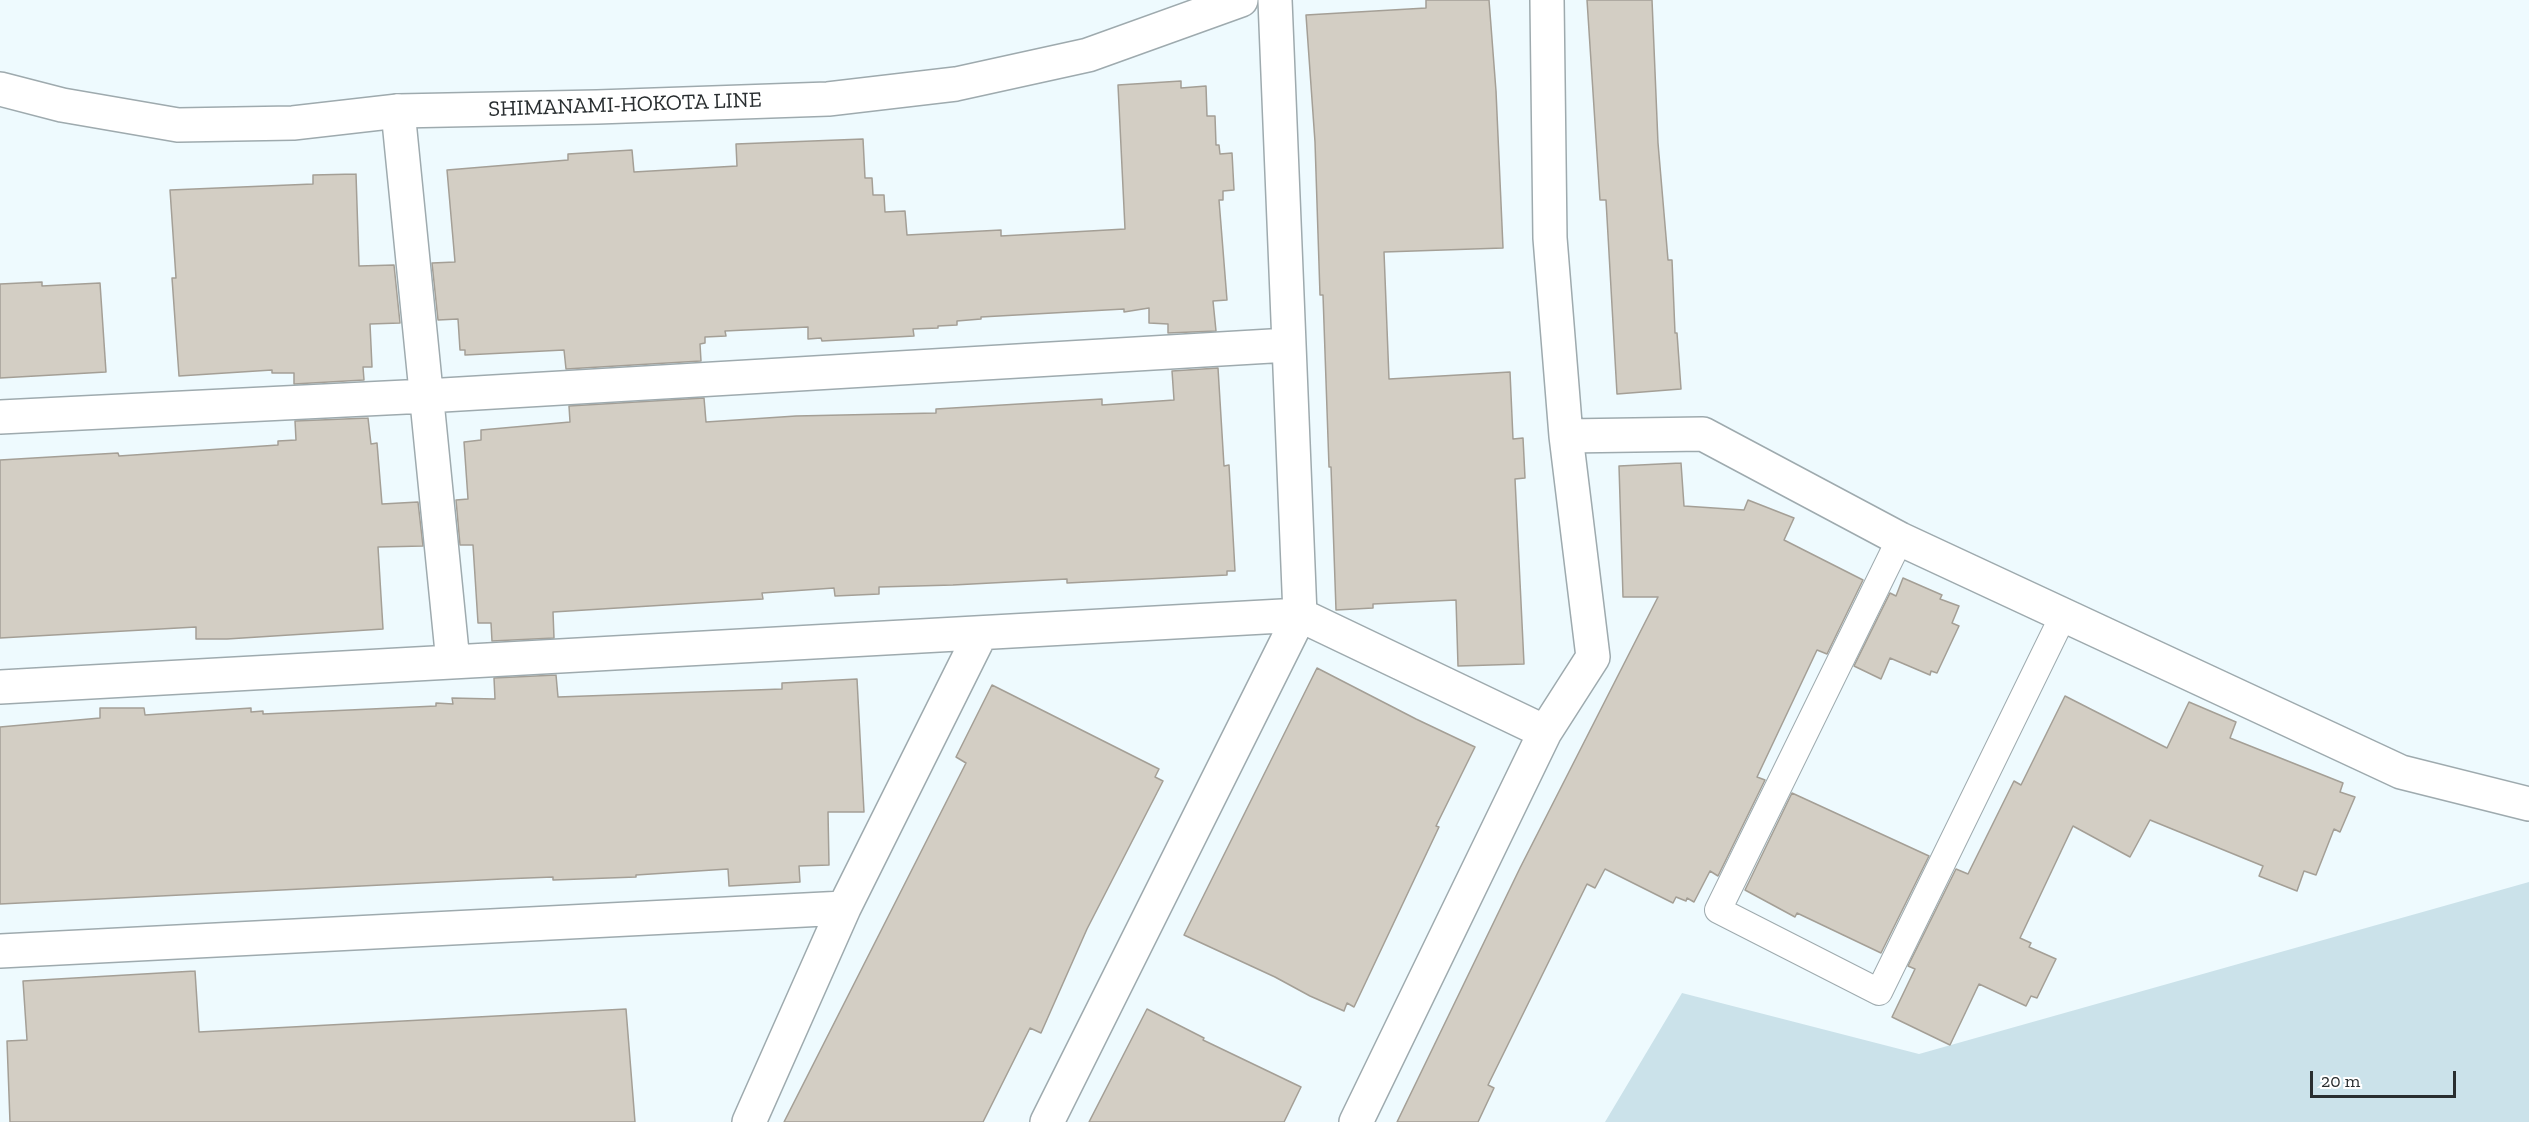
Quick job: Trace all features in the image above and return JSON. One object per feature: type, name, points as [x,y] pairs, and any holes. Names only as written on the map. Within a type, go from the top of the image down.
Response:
[{"type":"street","name":"SHIMANAMI-HOKOTA LINE","points":[[0,89],[62,105],[178,125],[292,123],[398,111],[828,99],[956,84],[1088,55],[1241,0]]},
{"type":"street","points":[[1047,1122],[1300,615],[1275,0]]},
{"type":"street","points":[[1356,1122],[1545,732],[1593,657],[1566,436],[1550,238],[1547,0]]},
{"type":"street","points":[[398,111],[453,662]]},
{"type":"street","points":[[0,417],[426,396],[1288,345]]},
{"type":"street","points":[[1566,436],[1702,434],[1900,539],[2401,772],[2529,804]]},
{"type":"street","points":[[0,687],[1300,615],[1545,732]]},
{"type":"street","points":[[749,1122],[844,908],[981,633]]},
{"type":"street","points":[[0,951],[844,908]]},
{"type":"lane","points":[[1900,539],[1718,910],[1880,992],[2064,614]]},
{"type":"shaded area","points":[[2529,882],[2529,1122],[1605,1122],[1682,993],[1919,1054]]},
{"type":"building","points":[[1426,0],[1489,0],[1496,91],[1503,248],[1384,252],[1389,379],[1510,372],[1513,439],[1523,438],[1525,478],[1515,479],[1524,664],[1458,666],[1456,600],[1373,604],[1373,608],[1336,610],[1323,295],[1320,295],[1315,142],[1306,15],[1426,8]]},
{"type":"building","points":[[1587,0],[1652,0],[1658,143],[1668,260],[1672,260],[1675,333],[1677,333],[1681,389],[1617,394],[1606,200],[1600,200]]},
{"type":"building","points":[[1181,81],[1181,88],[1206,86],[1207,116],[1215,116],[1216,145],[1219,145],[1220,154],[1232,153],[1234,190],[1223,191],[1223,200],[1219,200],[1227,300],[1213,301],[1216,331],[1168,333],[1168,324],[1149,323],[1149,308],[1124,312],[1124,309],[981,317],[981,319],[957,321],[957,325],[913,329],[914,336],[822,341],[821,338],[808,339],[808,327],[725,331],[726,336],[705,337],[705,343],[700,344],[701,361],[566,369],[564,350],[465,355],[465,350],[460,350],[458,319],[438,320],[432,263],[455,262],[447,170],[568,160],[568,154],[632,150],[634,172],[737,166],[736,144],[863,139],[865,178],[872,178],[873,195],[884,195],[885,212],[905,211],[907,235],[1001,230],[1001,236],[1125,229],[1118,85]]},
{"type":"building","points":[[356,174],[359,266],[394,265],[400,323],[370,324],[372,367],[363,367],[364,380],[294,384],[294,373],[272,373],[272,370],[179,376],[172,278],[176,278],[170,190],[313,184],[313,175]]},
{"type":"building","points":[[42,282],[42,286],[100,283],[106,372],[0,378],[0,284]]},
{"type":"building","points":[[1218,368],[1224,466],[1229,465],[1235,571],[1227,571],[1227,575],[1067,583],[1067,579],[879,587],[879,594],[835,596],[834,588],[762,593],[763,599],[553,612],[554,638],[492,641],[491,623],[478,623],[473,545],[460,545],[456,500],[468,499],[464,442],[481,440],[481,430],[570,422],[569,406],[704,398],[706,422],[796,416],[936,413],[936,409],[1102,399],[1102,405],[1174,400],[1172,371]]},
{"type":"building","points":[[368,418],[371,444],[377,443],[382,504],[418,502],[423,546],[378,547],[383,629],[196,639],[196,627],[0,638],[0,460],[118,453],[119,456],[278,445],[278,441],[296,440],[295,421]]},
{"type":"building","points":[[1681,463],[1684,506],[1744,510],[1748,500],[1794,518],[1784,540],[1863,580],[1827,654],[1817,650],[1757,777],[1765,780],[1718,876],[1710,871],[1694,902],[1687,898],[1686,901],[1676,897],[1673,903],[1605,869],[1595,888],[1587,884],[1488,1085],[1494,1088],[1478,1122],[1397,1122],[1520,868],[1658,597],[1623,597],[1619,466]]},
{"type":"building","points":[[1903,578],[1942,595],[1940,599],[1959,606],[1952,623],[1959,626],[1937,673],[1931,671],[1930,675],[1890,658],[1881,679],[1854,666],[1890,593],[1896,596]]},
{"type":"building","points":[[1317,668],[1475,747],[1436,826],[1439,827],[1354,1007],[1347,1003],[1344,1011],[1184,935]]},
{"type":"building","points":[[556,675],[558,697],[782,689],[782,683],[857,679],[864,812],[828,812],[829,865],[799,866],[800,882],[729,886],[728,869],[636,875],[636,877],[502,879],[0,904],[0,727],[100,718],[100,708],[144,708],[145,715],[251,708],[251,712],[263,711],[263,714],[436,706],[436,703],[453,704],[452,698],[495,699],[494,678]]},
{"type":"building","points":[[992,685],[1159,769],[1155,777],[1163,781],[1087,929],[1041,1033],[1030,1028],[983,1122],[784,1122],[966,763],[956,757]]},
{"type":"building","points":[[2065,696],[2167,748],[2189,702],[2236,722],[2230,738],[2343,783],[2340,792],[2355,797],[2340,832],[2334,829],[2316,875],[2304,871],[2297,891],[2259,876],[2263,866],[2150,820],[2130,857],[2073,826],[2020,938],[2031,943],[2029,947],[2056,959],[2037,998],[2031,996],[2026,1006],[1979,984],[1950,1045],[1892,1017],[1915,969],[1908,966],[1956,869],[1968,874],[2014,781],[2021,785]]},
{"type":"building","points":[[1792,793],[1929,856],[1881,953],[1797,913],[1795,917],[1745,890]]},
{"type":"building","points":[[195,971],[199,1032],[626,1009],[635,1122],[10,1122],[7,1041],[27,1040],[23,981]]},
{"type":"building","points":[[1147,1009],[1204,1038],[1203,1040],[1301,1087],[1284,1122],[1089,1122]]}]
